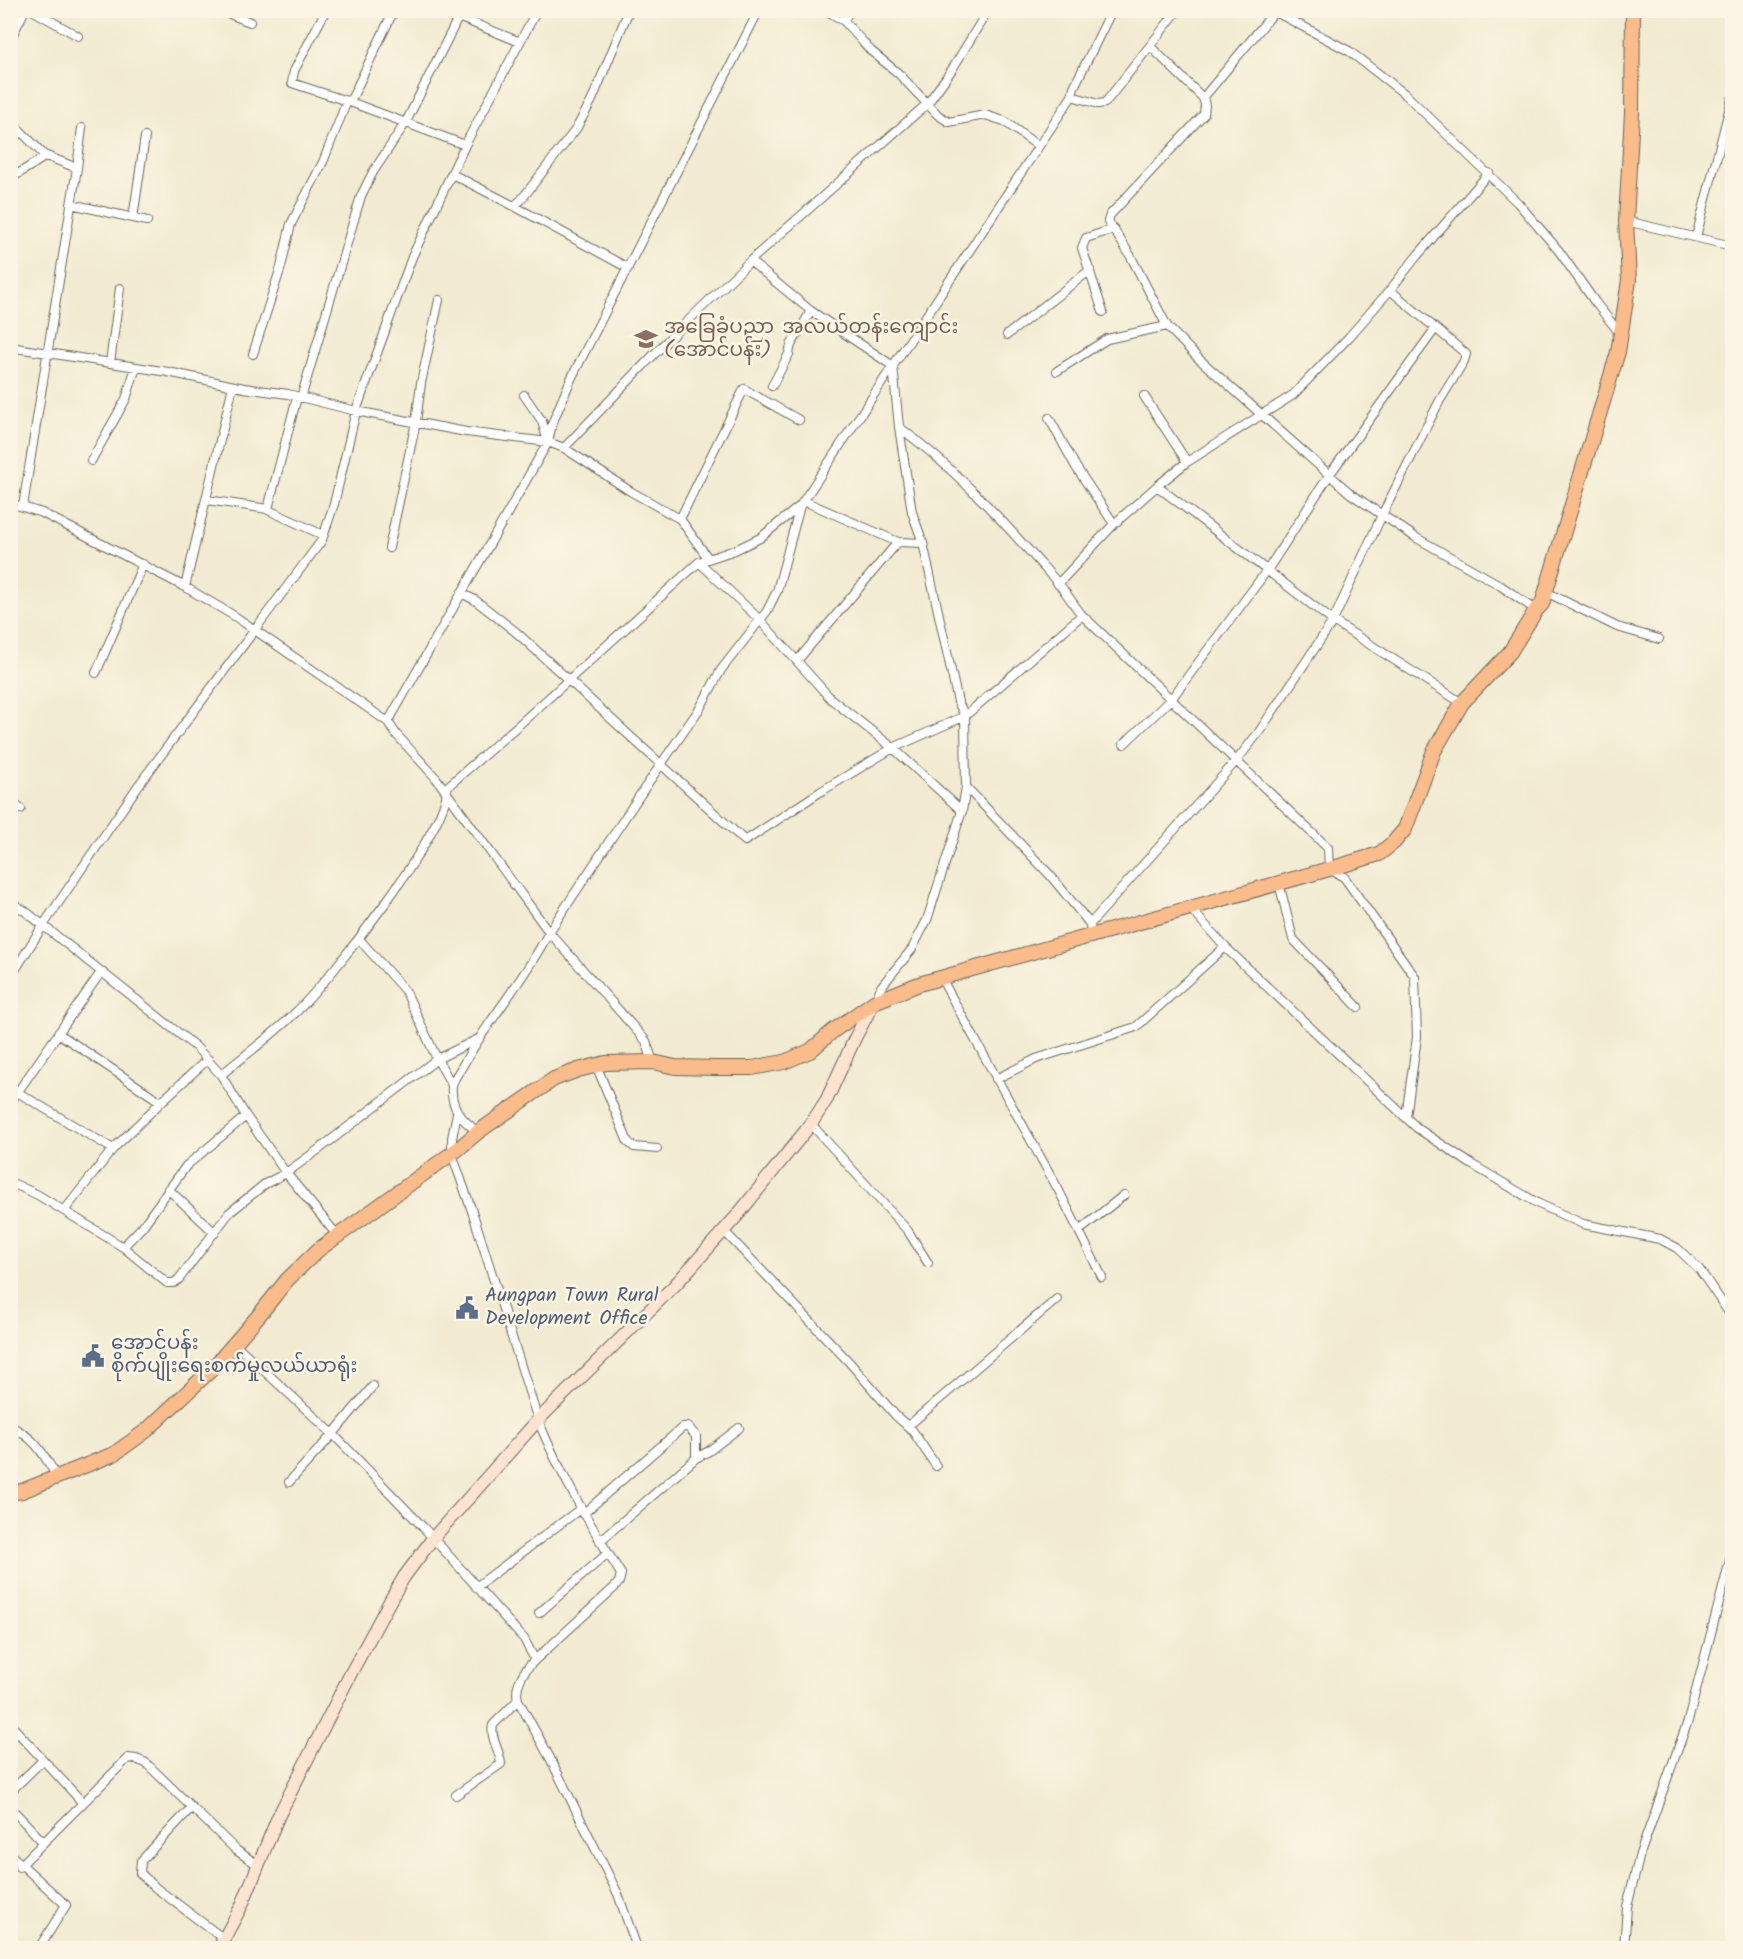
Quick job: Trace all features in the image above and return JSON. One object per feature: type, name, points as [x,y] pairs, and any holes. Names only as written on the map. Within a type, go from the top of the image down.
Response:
[{"type":"main road","points":[[10,1493],[114,1454],[146,1431],[212,1369],[286,1280],[318,1250],[554,1079],[606,1063],[654,1062],[675,1067],[752,1068],[784,1062],[810,1050],[874,1002],[919,984],[1090,930],[1190,908],[1329,869],[1379,854],[1394,842],[1405,829],[1434,751],[1462,703],[1510,652],[1542,604],[1618,351],[1629,280],[1626,221],[1632,113],[1633,10]]},
{"type":"street","points":[[10,40],[25,10]]},
{"type":"street","points":[[32,10],[78,36]]},
{"type":"street","points":[[220,10],[250,22]]},
{"type":"street","points":[[326,10],[294,71],[292,82],[465,145]]},
{"type":"street","points":[[253,354],[281,267],[291,224],[323,162],[349,101],[394,10]]},
{"type":"street","points":[[441,10],[460,14],[520,42]]},
{"type":"street","points":[[10,978],[138,786],[300,571],[323,535],[334,504],[356,411],[412,257],[465,145],[537,10]]},
{"type":"street","points":[[514,206],[576,129],[592,100],[629,10]]},
{"type":"street","points":[[388,722],[548,442],[552,424],[571,379],[759,10]]},
{"type":"street","points":[[826,10],[843,21],[938,115],[949,122],[985,115],[1004,121],[1038,146]]},
{"type":"street","points":[[843,21],[849,10]]},
{"type":"street","points":[[564,448],[666,341],[750,261],[928,103],[953,68],[988,10]]},
{"type":"street","points":[[452,1085],[481,1037],[538,954],[549,932],[700,708],[721,670],[760,620],[777,591],[802,504],[1072,96],[1074,87],[1112,10]]},
{"type":"street","points":[[1072,96],[1098,104],[1105,103],[1178,10]]},
{"type":"street","points":[[1203,98],[1274,11],[1349,51],[1406,94],[1518,203],[1559,251],[1594,302],[1618,331],[1618,351]]},
{"type":"street","points":[[266,509],[268,509],[299,397],[361,196],[373,172],[406,122],[460,14]]},
{"type":"street","points":[[1150,46],[1203,98],[1204,114],[1110,215],[1108,221],[1130,255],[1167,326],[1198,358],[1351,494],[1415,537],[1498,584],[1536,610]]},
{"type":"street","points":[[1696,237],[1730,114],[1732,99]]},
{"type":"street","points":[[10,120],[46,156],[77,168]]},
{"type":"street","points":[[23,507],[82,128]]},
{"type":"street","points":[[133,218],[144,137]]},
{"type":"street","points":[[10,179],[46,156]]},
{"type":"street","points":[[1058,584],[1114,524],[1157,486],[1187,462],[1293,395],[1349,337],[1489,173]]},
{"type":"street","points":[[452,174],[628,268]]},
{"type":"street","points":[[71,204],[147,221]]},
{"type":"street","points":[[1626,221],[1732,246]]},
{"type":"street","points":[[1103,312],[1082,248],[1086,238],[1114,229]]},
{"type":"street","points":[[750,261],[811,311],[893,366]]},
{"type":"street","points":[[1007,335],[1090,270]]},
{"type":"street","points":[[110,363],[120,288]]},
{"type":"street","points":[[966,787],[1050,875],[1090,930],[1237,760],[1259,732],[1333,621],[1382,515],[1439,402],[1464,361],[1466,354],[1460,348],[1390,290]]},
{"type":"street","points":[[389,548],[439,300]]},
{"type":"street","points":[[772,386],[789,354],[791,345],[811,311]]},
{"type":"street","points":[[1057,371],[1107,339],[1167,326]]},
{"type":"street","points":[[1124,744],[1172,698],[1268,569],[1330,474],[1435,329]]},
{"type":"street","points":[[10,347],[299,397],[356,411],[466,432],[548,442],[564,448],[630,491],[680,519],[688,528],[704,560],[831,699],[893,748],[962,811]]},
{"type":"street","points":[[191,1808],[141,1861],[140,1873],[222,1944],[242,1905],[278,1816],[390,1599],[404,1577],[433,1538],[538,1420],[675,1285],[724,1231],[812,1124],[827,1099],[881,987],[912,949],[927,920],[962,811],[966,787],[965,716],[958,702],[923,543],[912,512],[898,427],[893,366]]},
{"type":"street","points":[[91,461],[126,399],[136,367]]},
{"type":"street","points":[[185,587],[233,386]]},
{"type":"street","points":[[680,519],[744,389],[799,420]]},
{"type":"street","points":[[524,395],[542,421],[548,442]]},
{"type":"street","points":[[1144,396],[1187,462]]},
{"type":"street","points":[[1049,418],[1076,467],[1114,524]]},
{"type":"street","points":[[898,427],[927,449],[1004,522],[1082,615],[1328,848],[1329,869],[1344,877],[1415,977],[1417,1038],[1406,1117]]},
{"type":"street","points":[[1157,486],[1333,621],[1462,703]]},
{"type":"street","points":[[207,500],[266,509],[323,535]]},
{"type":"street","points":[[10,503],[42,513],[185,587],[255,630],[388,722],[436,778],[549,932],[646,1041],[654,1062]]},
{"type":"street","points":[[802,504],[898,542],[923,543]]},
{"type":"street","points":[[221,1075],[295,1013],[374,920],[433,831],[448,795],[447,787],[704,560],[735,550],[760,538],[802,504]]},
{"type":"street","points":[[797,661],[898,542]]},
{"type":"street","points":[[96,673],[143,564]]},
{"type":"street","points":[[1546,592],[1617,627],[1659,639]]},
{"type":"street","points":[[461,594],[475,600],[516,632],[746,841],[820,792],[893,748],[965,716],[1082,615]]},
{"type":"street","points":[[10,801],[21,809]]},
{"type":"street","points":[[1279,883],[1293,939],[1358,1007]]},
{"type":"street","points":[[10,902],[25,911],[42,927],[184,1036],[208,1059],[286,1173],[337,1235]]},
{"type":"street","points":[[1190,908],[1226,947],[1417,1128],[1539,1204],[1583,1224],[1660,1239],[1677,1248],[1699,1269],[1732,1317]]},
{"type":"street","points":[[359,939],[406,992],[436,1059],[452,1085],[455,1111],[464,1122],[478,1132]]},
{"type":"street","points":[[996,1079],[1036,1059],[1136,1027],[1226,947]]},
{"type":"street","points":[[10,1103],[101,972]]},
{"type":"street","points":[[941,978],[1058,1189],[1102,1277]]},
{"type":"street","points":[[58,1032],[161,1102]]},
{"type":"street","points":[[10,1182],[38,1195],[123,1246],[167,1283],[174,1283],[229,1213],[265,1184],[286,1173],[436,1059],[481,1037]]},
{"type":"street","points":[[64,1211],[113,1149],[208,1059]]},
{"type":"street","points":[[596,1065],[628,1142],[634,1147],[657,1149]]},
{"type":"street","points":[[17,1092],[113,1149]]},
{"type":"street","points":[[457,1113],[452,1138],[452,1154],[538,1420],[549,1449],[581,1511],[621,1574],[619,1582],[535,1660],[518,1684],[516,1693],[618,1894],[638,1948]]},
{"type":"street","points":[[123,1246],[142,1227],[186,1166],[246,1116]]},
{"type":"street","points":[[812,1124],[908,1232],[928,1263]]},
{"type":"street","points":[[168,1190],[215,1233]]},
{"type":"street","points":[[1079,1231],[1124,1195]]},
{"type":"street","points":[[724,1231],[912,1430],[936,1466]]},
{"type":"street","points":[[908,1426],[1057,1299]]},
{"type":"street","points":[[235,1344],[333,1434],[433,1538],[524,1639],[535,1660]]},
{"type":"street","points":[[289,1482],[373,1386]]},
{"type":"street","points":[[10,1426],[36,1443],[57,1477]]},
{"type":"street","points":[[476,1587],[581,1511],[683,1427],[688,1427],[696,1436],[696,1458]]},
{"type":"street","points":[[600,1541],[696,1458],[709,1452],[739,1428]]},
{"type":"street","points":[[539,1613],[608,1553]]},
{"type":"street","points":[[1624,1948],[1628,1907],[1640,1854],[1688,1721],[1732,1553]]},
{"type":"street","points":[[456,1795],[501,1764],[492,1730],[493,1725],[518,1700]]},
{"type":"street","points":[[10,1724],[83,1803]]},
{"type":"street","points":[[20,1865],[128,1758],[146,1763],[236,1850],[258,1865]]},
{"type":"street","points":[[10,1792],[43,1760]]},
{"type":"street","points":[[10,1807],[43,1842]]},
{"type":"street","points":[[10,1854],[66,1905],[40,1948]]},
{"type":"place","name":"အခြေခံပညာ အလယ်တန်းကျောင်း (အောင်ပန်း)","points":[[646,339]]},
{"type":"place","name":"Aungpan Town Rural Development Office","points":[[467,1308]]},
{"type":"place","name":"အောင်ပန်း စိုက်ပျိုးရေးစက်မှုလယ်ယာရုံး","points":[[93,1356]]}]
